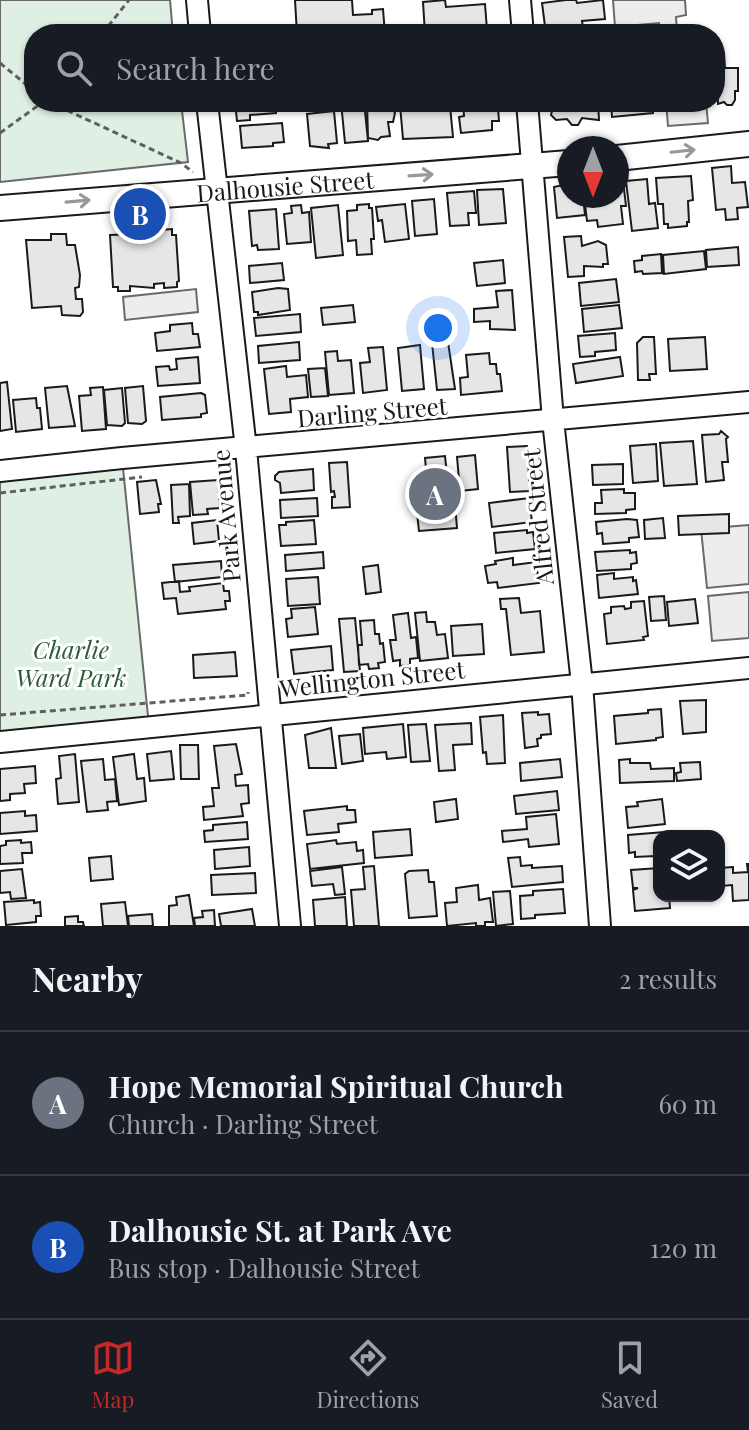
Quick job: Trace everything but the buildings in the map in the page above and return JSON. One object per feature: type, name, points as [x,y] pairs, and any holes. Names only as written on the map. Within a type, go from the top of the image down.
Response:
[{"type":"main road","points":[[629,157],[749,144]]},
{"type":"main road","name":"Dalhousie Street","points":[[0,208],[557,164]]},
{"type":"street","points":[[197,0],[199,24]]},
{"type":"street","points":[[520,0],[522,24]]},
{"type":"street","name":"Park Avenue","points":[[208,112],[246,449],[290,926]]},
{"type":"street","name":"Alfred Street","points":[[528,112],[553,420],[582,684],[600,926]]},
{"type":"street","name":"Darling Street","points":[[0,471],[749,402]]},
{"type":"street","name":"Wellington Street","points":[[0,742],[749,668]]},
{"type":"path","points":[[110,24],[129,0]]},
{"type":"path","points":[[0,63],[24,83]]},
{"type":"path","points":[[0,133],[29,112]]},
{"type":"path","points":[[71,112],[181,163],[215,189]]},
{"type":"path","points":[[0,493],[153,475]]},
{"type":"path","points":[[0,715],[248,695],[247,682]]},
{"type":"green space","points":[[0,0],[170,0],[172,24],[24,24],[24,112],[182,112],[188,162],[0,182]]},
{"type":"green space","name":"Charlie Ward Park","points":[[122,458],[149,726],[0,742],[0,471]]},
{"type":"shaded area","points":[[613,0],[685,0],[686,15],[676,17],[676,24],[615,24]]},
{"type":"shaded area","points":[[667,112],[707,112],[708,123],[668,126]]},
{"type":"shaded area","points":[[196,289],[198,312],[125,320],[123,297]]},
{"type":"shaded area","points":[[749,525],[749,584],[707,588],[701,529]]},
{"type":"shaded area","points":[[749,592],[749,638],[712,641],[708,596]]},
{"type":"place","name":"Dalhousie St. at Park Ave","points":[[140,214]]},
{"type":"place","name":"Hope Memorial Spiritual Church","points":[[435,494]]}]
